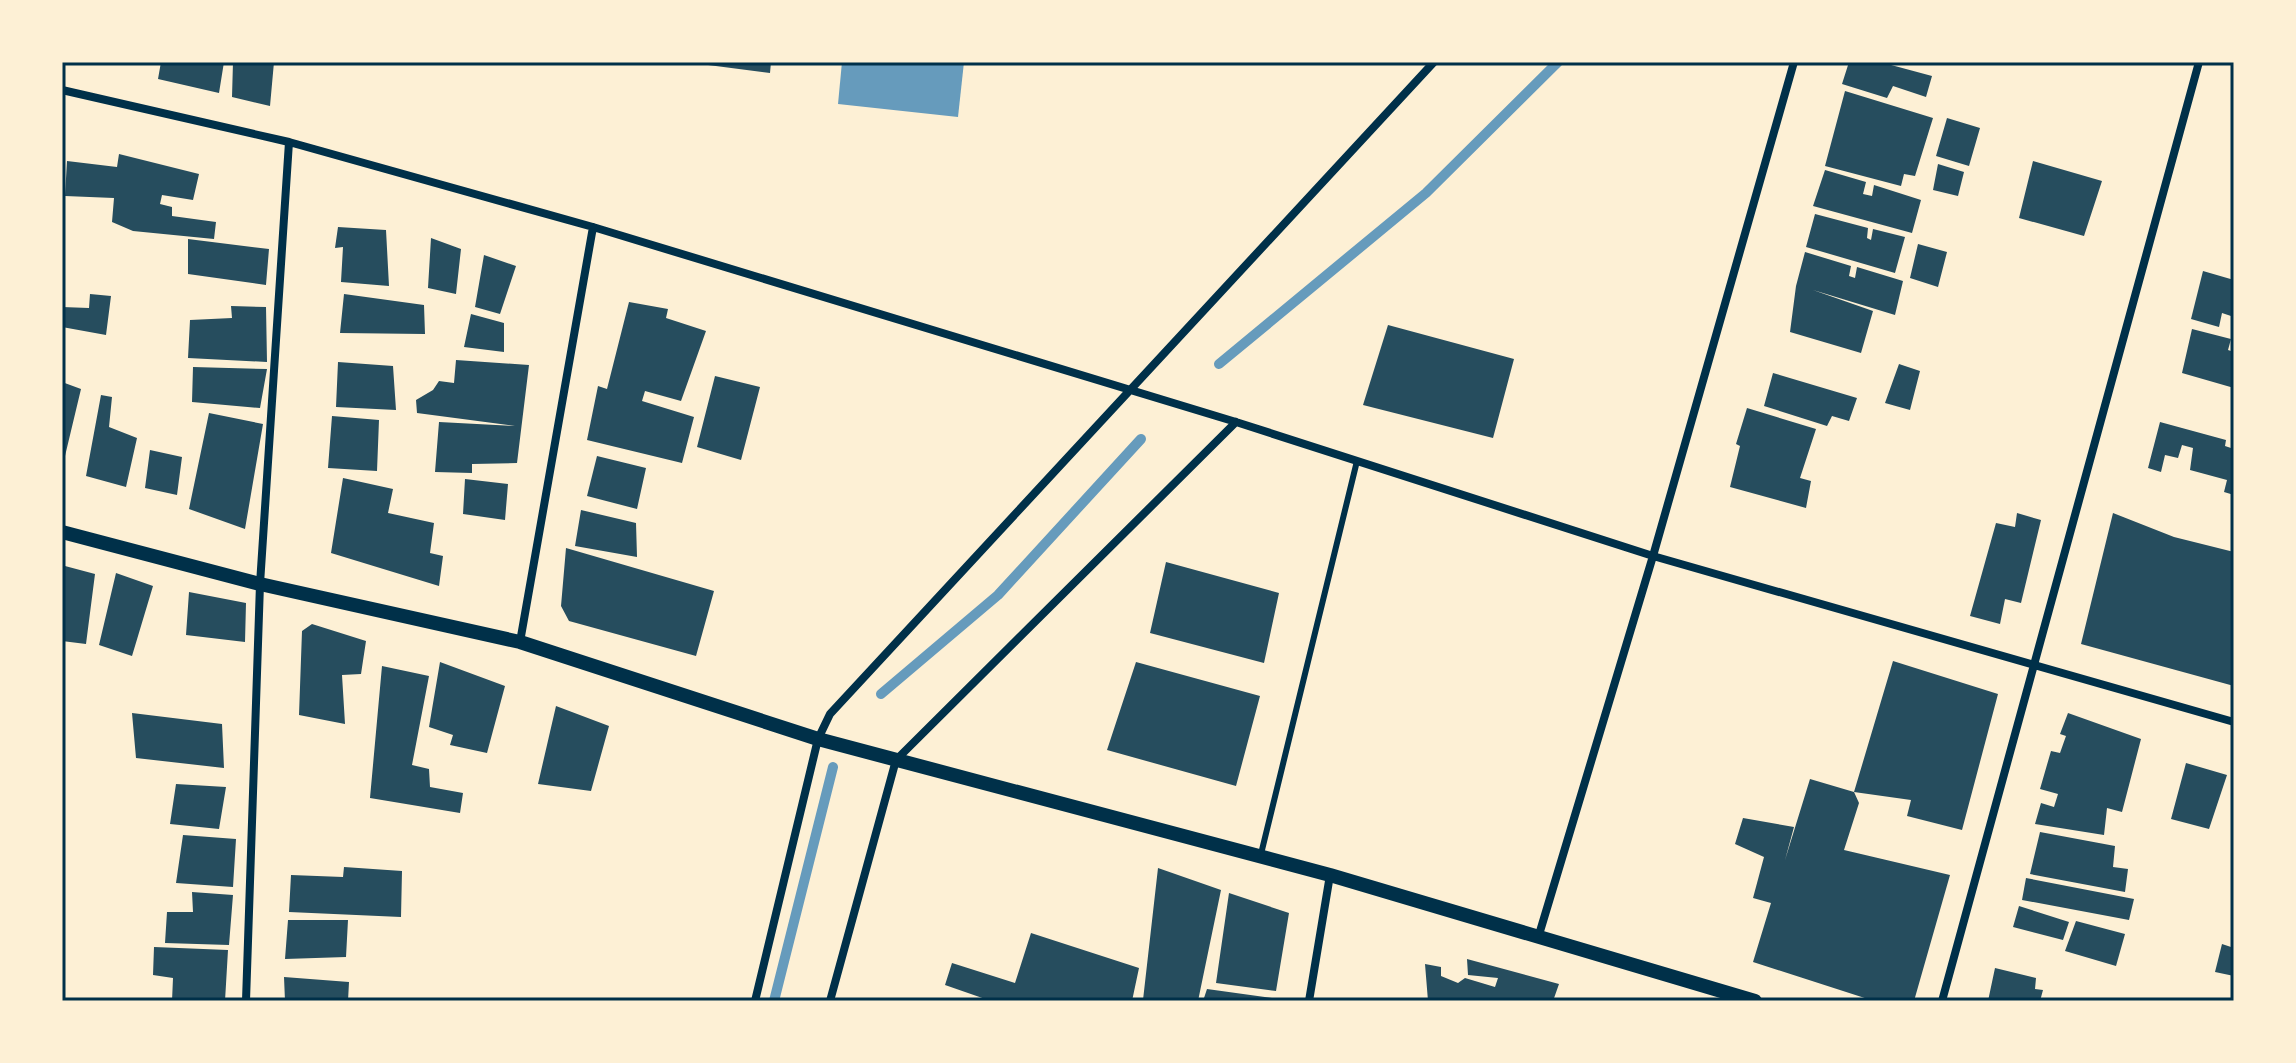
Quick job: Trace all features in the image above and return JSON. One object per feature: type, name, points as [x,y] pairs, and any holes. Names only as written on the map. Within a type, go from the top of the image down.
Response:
[{"type":"street","points":[[755,1001],[818,739],[830,714],[1434,62]]},
{"type":"street","points":[[1538,938],[1653,556],[1794,62]]},
{"type":"street","points":[[1942,1001],[2199,62]]},
{"type":"street","points":[[62,90],[289,142],[593,227],[1236,422],[1653,556],[2034,662],[2234,722]]},
{"type":"street","points":[[246,1001],[260,584],[289,142]]},
{"type":"street","points":[[520,642],[593,227]]},
{"type":"street","points":[[830,1001],[896,760],[1236,422]]},
{"type":"street","points":[[62,532],[260,584],[520,642],[818,739],[1330,875],[1755,1001]]},
{"type":"street","points":[[1309,1001],[1330,875]]},
{"type":"lane","points":[[1260,857],[1357,461]]},
{"type":"water","points":[[842,62],[964,62],[958,117],[838,104]]},
{"type":"building","points":[[161,62],[224,62],[219,93],[158,79]]},
{"type":"building","points":[[233,62],[274,62],[270,106],[232,97]]},
{"type":"building","points":[[685,62],[771,62],[770,73]]},
{"type":"building","points":[[1849,62],[1880,62],[1932,76],[1926,97],[1893,86],[1887,98],[1842,84]]},
{"type":"building","points":[[1845,91],[1933,118],[1915,176],[1904,174],[1901,186],[1825,166]]},
{"type":"building","points":[[1947,118],[1980,128],[1969,166],[1936,156]]},
{"type":"building","points":[[119,154],[199,174],[193,200],[162,195],[160,204],[172,207],[172,216],[216,222],[214,239],[133,231],[112,222],[114,198],[65,196],[67,161],[117,167]]},
{"type":"building","points":[[2033,161],[2102,181],[2084,236],[2019,218]]},
{"type":"building","points":[[1938,164],[1964,172],[1958,196],[1933,190]]},
{"type":"building","points":[[1825,170],[1866,182],[1863,194],[1872,196],[1874,185],[1921,200],[1912,233],[1813,206]]},
{"type":"building","points":[[1815,214],[1868,228],[1867,238],[1871,240],[1873,229],[1905,237],[1895,273],[1806,247]]},
{"type":"building","points":[[338,227],[386,230],[389,286],[341,282],[343,247],[335,248]]},
{"type":"building","points":[[431,238],[461,249],[456,294],[428,288]]},
{"type":"building","points":[[188,239],[269,249],[266,285],[188,274]]},
{"type":"building","points":[[1918,244],[1947,252],[1938,287],[1910,278]]},
{"type":"building","points":[[1805,252],[1851,266],[1849,276],[1855,278],[1857,267],[1903,281],[1895,315],[1813,290],[1873,311],[1861,353],[1790,332],[1796,286]]},
{"type":"building","points":[[484,255],[516,266],[500,314],[475,307]]},
{"type":"building","points":[[2203,271],[2234,280],[2234,317],[2222,313],[2219,327],[2191,319]]},
{"type":"building","points":[[90,294],[111,296],[106,335],[62,327],[62,307],[89,308]]},
{"type":"building","points":[[344,294],[424,305],[425,334],[340,333]]},
{"type":"building","points":[[629,302],[668,309],[666,318],[706,331],[681,401],[645,391],[642,401],[694,417],[682,463],[587,440],[598,386],[607,389]]},
{"type":"building","points":[[231,306],[266,307],[267,362],[188,358],[190,320],[232,318]]},
{"type":"building","points":[[471,314],[504,323],[504,352],[464,347]]},
{"type":"building","points":[[1388,325],[1514,359],[1493,438],[1363,405]]},
{"type":"building","points":[[2192,329],[2231,339],[2228,350],[2234,352],[2234,388],[2182,373]]},
{"type":"building","points":[[456,360],[529,365],[517,463],[472,464],[472,473],[435,472],[439,422],[515,426],[417,413],[416,400],[433,390],[439,381],[454,383]]},
{"type":"building","points":[[338,362],[393,366],[396,410],[336,407]]},
{"type":"building","points":[[1899,364],[1920,371],[1910,410],[1885,403]]},
{"type":"building","points":[[193,367],[267,369],[260,408],[192,402]]},
{"type":"building","points":[[1773,373],[1857,398],[1849,421],[1832,416],[1827,426],[1764,406]]},
{"type":"building","points":[[715,376],[760,387],[741,460],[697,447]]},
{"type":"building","points":[[62,382],[81,389],[65,456],[62,455]]},
{"type":"building","points":[[101,395],[112,397],[109,427],[137,438],[126,487],[86,476]]},
{"type":"building","points":[[1747,408],[1816,429],[1800,478],[1811,481],[1806,508],[1730,487],[1740,446],[1736,444]]},
{"type":"building","points":[[209,413],[263,424],[245,529],[189,509]]},
{"type":"building","points":[[332,416],[379,420],[377,471],[328,468]]},
{"type":"building","points":[[2160,422],[2226,440],[2225,446],[2234,449],[2234,495],[2224,492],[2227,480],[2190,470],[2193,448],[2182,445],[2178,458],[2165,455],[2161,472],[2148,468]]},
{"type":"building","points":[[150,450],[182,457],[177,495],[145,488]]},
{"type":"building","points":[[597,456],[646,468],[637,509],[587,496]]},
{"type":"building","points":[[343,478],[393,489],[388,513],[434,523],[430,553],[443,556],[439,586],[331,553]]},
{"type":"building","points":[[465,479],[508,484],[505,520],[463,514]]},
{"type":"building","points":[[581,510],[636,523],[637,557],[575,546]]},
{"type":"building","points":[[2017,513],[2041,520],[2021,603],[2005,599],[2000,624],[1970,616],[1996,523],[2015,527]]},
{"type":"building","points":[[2113,513],[2174,537],[2234,552],[2234,686],[2081,644]]},
{"type":"building","points":[[566,548],[714,591],[696,656],[569,621],[561,606]]},
{"type":"building","points":[[1166,562],[1279,593],[1264,663],[1150,633]]},
{"type":"building","points":[[65,566],[95,574],[86,644],[62,641]]},
{"type":"building","points":[[116,573],[153,586],[132,656],[99,645]]},
{"type":"building","points":[[189,592],[246,603],[245,642],[186,635]]},
{"type":"building","points":[[312,624],[366,641],[361,674],[342,675],[345,724],[299,715],[302,631]]},
{"type":"building","points":[[1893,661],[1998,694],[1962,830],[1907,816],[1911,800],[1854,792]]},
{"type":"building","points":[[440,662],[505,686],[487,753],[450,745],[453,735],[429,727]]},
{"type":"building","points":[[1136,662],[1260,696],[1236,786],[1107,750]]},
{"type":"building","points":[[382,666],[429,676],[412,765],[429,769],[430,787],[463,793],[460,813],[370,798]]},
{"type":"building","points":[[556,706],[609,726],[591,791],[538,784]]},
{"type":"building","points":[[132,713],[222,724],[224,768],[136,758]]},
{"type":"building","points":[[2068,713],[2141,739],[2122,812],[2107,808],[2104,835],[2035,824],[2041,803],[2054,807],[2058,794],[2040,789],[2051,751],[2060,753],[2066,736],[2060,734]]},
{"type":"building","points":[[2186,763],[2227,775],[2209,829],[2171,819]]},
{"type":"building","points":[[1810,779],[1854,792],[1859,803],[1844,850],[1950,875],[1914,1001],[1874,1001],[1753,962],[1771,903],[1753,898],[1764,857],[1735,844],[1743,818],[1794,827],[1785,860]]},
{"type":"building","points":[[176,784],[226,787],[219,829],[170,824]]},
{"type":"building","points":[[2040,832],[2115,846],[2113,867],[2128,869],[2125,892],[2030,874]]},
{"type":"building","points":[[183,835],[236,839],[233,887],[176,883]]},
{"type":"building","points":[[344,867],[402,871],[401,917],[289,912],[291,875],[343,877]]},
{"type":"building","points":[[1158,868],[1221,890],[1198,1001],[1143,1000]]},
{"type":"building","points":[[2026,878],[2134,899],[2129,920],[2022,900]]},
{"type":"building","points":[[192,892],[233,895],[229,945],[165,943],[167,912],[193,912]]},
{"type":"building","points":[[1229,893],[1289,913],[1276,991],[1216,983]]},
{"type":"building","points":[[2019,906],[2069,922],[2063,940],[2013,927]]},
{"type":"building","points":[[288,920],[348,920],[346,957],[285,959]]},
{"type":"building","points":[[2076,921],[2125,934],[2116,966],[2065,951]]},
{"type":"building","points":[[1031,933],[1139,968],[1132,1001],[991,1001],[945,985],[952,963],[1015,983]]},
{"type":"building","points":[[2222,944],[2234,948],[2234,976],[2215,972]]},
{"type":"building","points":[[154,947],[228,950],[225,1001],[172,1001],[173,978],[153,975]]},
{"type":"building","points":[[1467,959],[1559,984],[1553,1001],[1428,1001],[1425,964],[1441,967],[1441,976],[1458,983],[1465,978],[1495,987],[1498,978],[1468,975]]},
{"type":"building","points":[[1995,968],[2036,978],[2035,989],[2043,990],[2040,1001],[1988,1001]]},
{"type":"building","points":[[284,977],[349,982],[348,1001],[285,1001]]},
{"type":"building","points":[[1207,989],[1272,998],[1271,1001],[1203,1001]]},
{"type":"waterway","points":[[1219,364],[1426,193],[1558,62]]},
{"type":"waterway","points":[[881,694],[998,595],[1141,439]]},
{"type":"waterway","points":[[774,1001],[833,767]]}]
